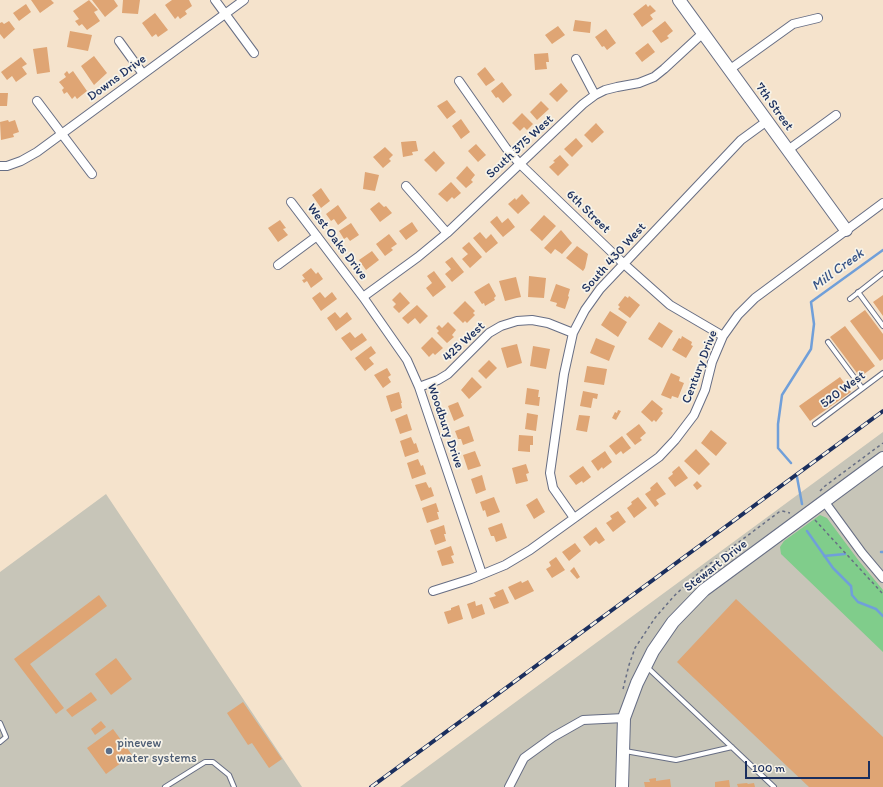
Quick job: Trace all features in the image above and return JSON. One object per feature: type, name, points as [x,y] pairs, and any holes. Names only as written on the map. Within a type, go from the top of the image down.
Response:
[{"type":"street","points":[[215,0],[254,53]]},
{"type":"street","name":"Downs Drive","points":[[0,166],[7,166],[37,152],[244,0]]},
{"type":"street","name":"7th Street","points":[[679,0],[846,230]]},
{"type":"street","points":[[729,70],[793,24],[818,18]]},
{"type":"street","name":"South 375 West","points":[[363,296],[418,257],[447,233],[519,163],[583,104],[595,95],[617,87],[639,83],[654,77],[703,33]]},
{"type":"street","points":[[119,42],[143,74]]},
{"type":"street","points":[[576,59],[595,95]]},
{"type":"street","name":"6th Street","points":[[459,81],[506,148],[519,163],[624,264],[670,305],[723,336]]},
{"type":"street","points":[[37,101],[92,174]]},
{"type":"street","points":[[788,150],[836,115]]},
{"type":"street","name":"South 430 West","points":[[574,518],[553,488],[550,473],[564,374],[573,333],[585,310],[600,289],[741,140],[767,121]]},
{"type":"street","points":[[406,186],[447,233]]},
{"type":"street","name":"West Oaks Drive","points":[[291,202],[363,296]]},
{"type":"street","name":"Century Drive","points":[[433,591],[505,565],[530,550],[659,457],[676,440],[694,415],[705,390],[712,362],[723,336],[738,316],[755,298],[883,203]]},
{"type":"street","points":[[278,265],[317,236]]},
{"type":"street","name":"Woodbury Drive","points":[[363,296],[407,360],[419,387],[482,574]]},
{"type":"street","name":"425 West","points":[[419,387],[438,380],[448,374],[489,333],[500,326],[517,321],[532,320],[548,323],[573,333]]},
{"type":"street","name":"Stewart Drive","points":[[622,787],[624,718],[637,683],[652,651],[673,622],[704,590],[883,458]]},
{"type":"street","points":[[824,501],[862,553],[883,578]]},
{"type":"street","points":[[509,787],[524,758],[553,737],[583,720],[624,718]]},
{"type":"lane","points":[[850,299],[883,273]]},
{"type":"lane","points":[[858,292],[883,326]]},
{"type":"lane","points":[[828,342],[862,388]]},
{"type":"lane","name":"520 West","points":[[815,424],[883,372]]},
{"type":"lane","points":[[646,665],[774,787]]},
{"type":"lane","points":[[0,723],[6,737],[0,742]]},
{"type":"lane","points":[[622,750],[676,760],[732,747]]},
{"type":"lane","points":[[165,787],[205,762],[213,762],[229,775],[234,787]]},
{"type":"path","points":[[814,518],[883,594]]},
{"type":"shaded area","points":[[883,432],[883,787],[400,787]]},
{"type":"shaded area","points":[[106,494],[302,787],[0,787],[0,572]]},
{"type":"green space","points":[[820,515],[827,518],[883,590],[883,652],[781,554],[780,547],[784,541]]},
{"type":"building","points":[[31,0],[51,0],[54,3],[40,13]]},
{"type":"building","points":[[89,0],[98,10],[94,12],[100,21],[87,30],[82,24],[79,26],[75,21],[79,19],[73,11]]},
{"type":"building","points":[[92,0],[114,0],[118,6],[105,17]]},
{"type":"building","points":[[123,0],[140,0],[138,14],[122,13]]},
{"type":"building","points":[[172,0],[189,0],[192,6],[185,11],[187,14],[180,19],[178,16],[175,19],[165,5]]},
{"type":"building","points":[[26,4],[31,12],[19,21],[13,13]]},
{"type":"building","points":[[646,4],[648,7],[650,5],[656,11],[650,15],[653,19],[642,27],[633,14]]},
{"type":"building","points":[[155,13],[168,30],[158,37],[156,34],[152,37],[142,23]]},
{"type":"building","points":[[575,20],[591,22],[590,33],[573,31]]},
{"type":"building","points":[[9,21],[15,29],[4,39],[0,34],[0,23],[2,22],[4,24]]},
{"type":"building","points":[[665,21],[673,31],[667,36],[669,38],[661,43],[652,31]]},
{"type":"building","points":[[558,26],[565,35],[552,44],[545,35]]},
{"type":"building","points":[[606,29],[616,43],[607,50],[604,46],[602,47],[595,37]]},
{"type":"building","points":[[70,31],[92,35],[88,51],[67,47]]},
{"type":"building","points":[[648,43],[655,52],[642,62],[635,53]]},
{"type":"building","points":[[47,47],[50,72],[37,74],[33,49]]},
{"type":"building","points":[[548,53],[549,62],[546,62],[547,69],[535,70],[534,54]]},
{"type":"building","points":[[94,56],[107,73],[94,85],[81,66]]},
{"type":"building","points":[[21,57],[27,64],[22,67],[27,74],[16,82],[12,76],[7,80],[1,72]]},
{"type":"building","points":[[485,67],[495,80],[486,86],[477,74]]},
{"type":"building","points":[[67,71],[69,74],[73,71],[87,91],[77,99],[75,96],[72,99],[67,92],[64,94],[62,90],[64,88],[59,82],[66,77],[64,74]]},
{"type":"building","points":[[502,82],[512,95],[503,103],[498,97],[496,98],[491,91]]},
{"type":"building","points":[[561,83],[568,91],[557,102],[549,94]]},
{"type":"building","points":[[0,93],[8,93],[7,106],[0,106]]},
{"type":"building","points":[[447,100],[456,112],[447,119],[437,106]]},
{"type":"building","points":[[541,101],[549,109],[537,120],[530,112]]},
{"type":"building","points":[[522,113],[533,124],[527,130],[524,127],[520,131],[512,123]]},
{"type":"building","points":[[461,119],[470,132],[461,139],[452,126]]},
{"type":"building","points":[[8,120],[9,122],[15,120],[19,132],[13,134],[14,137],[1,140],[0,122]]},
{"type":"building","points":[[596,123],[604,132],[592,143],[584,135]]},
{"type":"building","points":[[576,138],[583,146],[572,157],[564,149]]},
{"type":"building","points":[[416,141],[418,151],[412,152],[413,155],[403,157],[401,142]]},
{"type":"building","points":[[476,144],[486,155],[478,162],[468,151]]},
{"type":"building","points":[[385,147],[393,155],[389,159],[391,161],[383,168],[373,157]]},
{"type":"building","points":[[434,151],[445,163],[436,172],[424,160]]},
{"type":"building","points":[[560,155],[569,165],[558,176],[549,167]]},
{"type":"building","points":[[467,166],[475,175],[471,180],[473,182],[466,188],[456,178]]},
{"type":"building","points":[[365,172],[379,175],[375,191],[363,189]]},
{"type":"building","points":[[451,182],[461,193],[454,199],[452,197],[447,202],[438,194]]},
{"type":"building","points":[[321,188],[330,201],[321,208],[312,195]]},
{"type":"building","points":[[522,194],[530,203],[518,214],[508,204],[515,198],[516,200]]},
{"type":"building","points":[[379,202],[384,207],[386,206],[392,213],[380,222],[370,209]]},
{"type":"building","points":[[338,205],[347,218],[338,225],[334,219],[331,221],[326,214]]},
{"type":"building","points":[[544,215],[556,226],[542,241],[530,230]]},
{"type":"building","points":[[497,216],[502,223],[508,218],[515,227],[503,237],[490,222]]},
{"type":"building","points":[[280,220],[286,228],[283,229],[288,235],[278,242],[268,228]]},
{"type":"building","points":[[412,222],[418,231],[406,240],[399,231]]},
{"type":"building","points":[[351,223],[359,235],[350,241],[347,237],[344,239],[339,231]]},
{"type":"building","points":[[561,230],[572,243],[562,254],[555,249],[551,254],[544,248]]},
{"type":"building","points":[[480,232],[486,239],[491,234],[498,243],[486,253],[473,238]]},
{"type":"building","points":[[389,234],[397,244],[391,248],[393,250],[385,256],[376,244]]},
{"type":"building","points":[[469,242],[482,257],[470,268],[462,259],[468,254],[462,248]]},
{"type":"building","points":[[577,246],[588,254],[583,271],[566,258]]},
{"type":"building","points":[[372,251],[379,260],[366,270],[359,260]]},
{"type":"building","points":[[452,257],[464,272],[452,282],[445,274],[451,269],[445,262]]},
{"type":"building","points":[[311,268],[316,274],[318,272],[323,279],[311,288],[307,281],[304,283],[302,280],[305,279],[302,275]]},
{"type":"building","points":[[434,271],[446,287],[433,297],[426,288],[432,283],[427,276]]},
{"type":"building","points":[[529,276],[546,278],[544,298],[528,297]]},
{"type":"building","points":[[516,277],[521,297],[505,301],[499,281]]},
{"type":"building","points":[[489,283],[496,296],[494,298],[495,300],[485,306],[474,292]]},
{"type":"building","points":[[556,284],[570,289],[565,309],[556,306],[557,303],[550,301]]},
{"type":"building","points":[[320,292],[325,298],[332,292],[337,299],[321,311],[312,298]]},
{"type":"building","points":[[400,292],[410,303],[399,313],[393,307],[396,304],[392,300]]},
{"type":"building","points":[[883,295],[883,316],[873,302]]},
{"type":"building","points":[[625,296],[628,298],[629,296],[640,305],[630,318],[618,309],[620,307],[618,305]]},
{"type":"building","points":[[465,301],[475,311],[473,313],[475,315],[467,323],[465,321],[463,323],[453,313]]},
{"type":"building","points":[[417,305],[428,316],[420,324],[415,318],[408,324],[402,318]]},
{"type":"building","points":[[865,310],[883,334],[883,359],[880,361],[850,321]]},
{"type":"building","points":[[610,311],[627,322],[618,337],[601,325]]},
{"type":"building","points":[[335,312],[340,318],[347,312],[352,319],[336,331],[327,318]]},
{"type":"building","points":[[448,322],[456,330],[452,335],[454,337],[447,343],[437,333],[439,331],[436,328],[439,325],[442,328]]},
{"type":"building","points":[[659,322],[673,331],[662,348],[648,339]]},
{"type":"building","points":[[845,326],[875,366],[860,377],[830,337]]},
{"type":"building","points":[[350,332],[355,338],[362,333],[367,340],[351,351],[341,338]]},
{"type":"building","points":[[682,336],[692,342],[691,345],[693,346],[686,358],[672,350],[679,338],[681,339]]},
{"type":"building","points":[[432,337],[443,348],[435,355],[433,353],[429,357],[421,348]]},
{"type":"building","points":[[596,338],[615,346],[609,361],[590,353]]},
{"type":"building","points":[[517,344],[522,363],[507,368],[501,348]]},
{"type":"building","points":[[371,346],[376,353],[369,358],[374,364],[365,371],[355,358]]},
{"type":"building","points":[[533,346],[550,349],[546,369],[530,366]]},
{"type":"building","points":[[489,360],[497,368],[486,379],[478,371]]},
{"type":"building","points":[[587,366],[607,369],[604,385],[584,382]]},
{"type":"building","points":[[387,368],[391,375],[388,377],[391,382],[383,388],[374,375]]},
{"type":"building","points":[[671,373],[680,377],[679,381],[684,383],[678,398],[672,396],[671,399],[661,395]]},
{"type":"building","points":[[472,377],[482,387],[469,399],[461,390]]},
{"type":"building","points":[[840,377],[851,392],[810,421],[799,406]]},
{"type":"building","points":[[527,388],[539,390],[539,406],[525,404]]},
{"type":"building","points":[[583,391],[598,394],[597,399],[593,398],[591,408],[580,406]]},
{"type":"building","points":[[399,392],[402,408],[391,412],[386,396]]},
{"type":"building","points":[[652,400],[663,409],[661,411],[663,413],[656,422],[654,420],[652,422],[641,412]]},
{"type":"building","points":[[458,402],[464,416],[454,421],[448,406]]},
{"type":"building","points":[[618,410],[621,411],[616,420],[612,418]]},
{"type":"building","points":[[527,413],[538,415],[536,431],[525,429]]},
{"type":"building","points":[[407,414],[412,430],[400,434],[395,419]]},
{"type":"building","points":[[579,415],[590,416],[587,432],[576,430]]},
{"type":"building","points":[[639,424],[646,433],[640,438],[642,440],[635,445],[626,434]]},
{"type":"building","points":[[469,426],[474,441],[463,445],[461,439],[458,439],[455,431]]},
{"type":"building","points":[[711,430],[727,443],[716,456],[701,443]]},
{"type":"building","points":[[519,435],[533,436],[533,445],[530,445],[530,452],[518,451]]},
{"type":"building","points":[[622,436],[631,448],[623,454],[621,451],[616,455],[609,446]]},
{"type":"building","points":[[411,437],[414,444],[416,443],[419,452],[405,457],[400,441]]},
{"type":"building","points":[[696,449],[710,464],[699,475],[684,461]]},
{"type":"building","points":[[475,451],[481,466],[468,470],[463,455]]},
{"type":"building","points":[[605,451],[612,462],[603,469],[602,467],[598,471],[591,461]]},
{"type":"building","points":[[418,459],[421,466],[423,465],[426,474],[412,479],[407,463]]},
{"type":"building","points":[[526,464],[529,473],[526,474],[528,481],[516,484],[512,468]]},
{"type":"building","points":[[583,466],[591,477],[583,483],[582,481],[576,485],[569,476]]},
{"type":"building","points":[[679,466],[688,478],[675,487],[668,478]]},
{"type":"building","points":[[482,475],[486,490],[476,494],[471,479]]},
{"type":"building","points":[[697,481],[702,486],[697,490],[693,485]]},
{"type":"building","points":[[426,482],[429,488],[431,487],[434,496],[421,501],[415,485]]},
{"type":"building","points":[[657,482],[666,494],[656,500],[659,504],[655,507],[645,494],[651,490],[650,488]]},
{"type":"building","points":[[494,497],[500,512],[487,517],[480,502]]},
{"type":"building","points":[[638,497],[647,508],[634,518],[627,508],[632,504],[631,502]]},
{"type":"building","points":[[537,498],[545,512],[534,519],[526,505]]},
{"type":"building","points":[[436,503],[439,512],[437,512],[439,519],[427,523],[422,508]]},
{"type":"building","points":[[618,511],[626,522],[613,532],[606,523],[612,519],[610,516]]},
{"type":"building","points":[[502,523],[507,538],[496,542],[494,536],[491,536],[488,528]]},
{"type":"building","points":[[444,525],[446,541],[435,545],[430,530]]},
{"type":"building","points":[[596,527],[605,540],[599,544],[596,541],[590,546],[583,537]]},
{"type":"building","points":[[575,543],[581,551],[569,561],[562,552]]},
{"type":"building","points":[[451,546],[454,555],[451,556],[454,563],[442,566],[437,551]]},
{"type":"building","points":[[556,557],[565,570],[552,578],[546,569],[551,566],[549,562]]},
{"type":"building","points":[[574,567],[580,577],[577,579],[570,571]]},
{"type":"building","points":[[528,580],[534,591],[515,600],[508,587],[521,581],[522,583]]},
{"type":"building","points":[[503,589],[509,603],[494,609],[489,598],[496,596],[494,593]]},
{"type":"building","points":[[99,595],[107,606],[30,664],[64,708],[56,714],[14,659]]},
{"type":"building","points":[[736,599],[883,737],[883,787],[809,787],[677,662]]},
{"type":"building","points":[[475,601],[476,606],[482,604],[485,614],[472,619],[467,604]]},
{"type":"building","points":[[459,605],[463,619],[448,624],[444,612]]},
{"type":"building","points":[[116,658],[132,679],[111,695],[95,674]]},
{"type":"building","points":[[91,692],[97,700],[72,717],[66,710]]},
{"type":"building","points":[[243,702],[282,759],[269,768],[252,743],[248,745],[227,713]]},
{"type":"building","points":[[101,721],[106,727],[95,735],[91,729]]},
{"type":"building","name":"pinevew water systems","points":[[113,729],[132,755],[106,774],[87,748]]},
{"type":"building","points":[[656,778],[656,781],[670,779],[671,787],[645,787],[644,782],[650,782],[649,779]]},
{"type":"building","points":[[729,780],[730,787],[715,787],[715,782]]},
{"type":"building","points":[[754,783],[755,787],[738,787],[737,784]]},
{"type":"waterway","name":"Mill Creek","points":[[791,463],[778,448],[778,424],[782,395],[811,349],[814,324],[811,302],[883,250]]},
{"type":"waterway","name":"Mill Creek","points":[[797,477],[802,504]]},
{"type":"waterway","name":"Mill Creek","points":[[807,531],[833,568],[851,586],[852,595],[858,602],[876,609],[883,616]]},
{"type":"waterway","points":[[824,556],[845,554]]},
{"type":"railway","points":[[371,787],[883,411]]},
{"type":"place","name":"pinevew water systems","points":[[109,751]]}]
